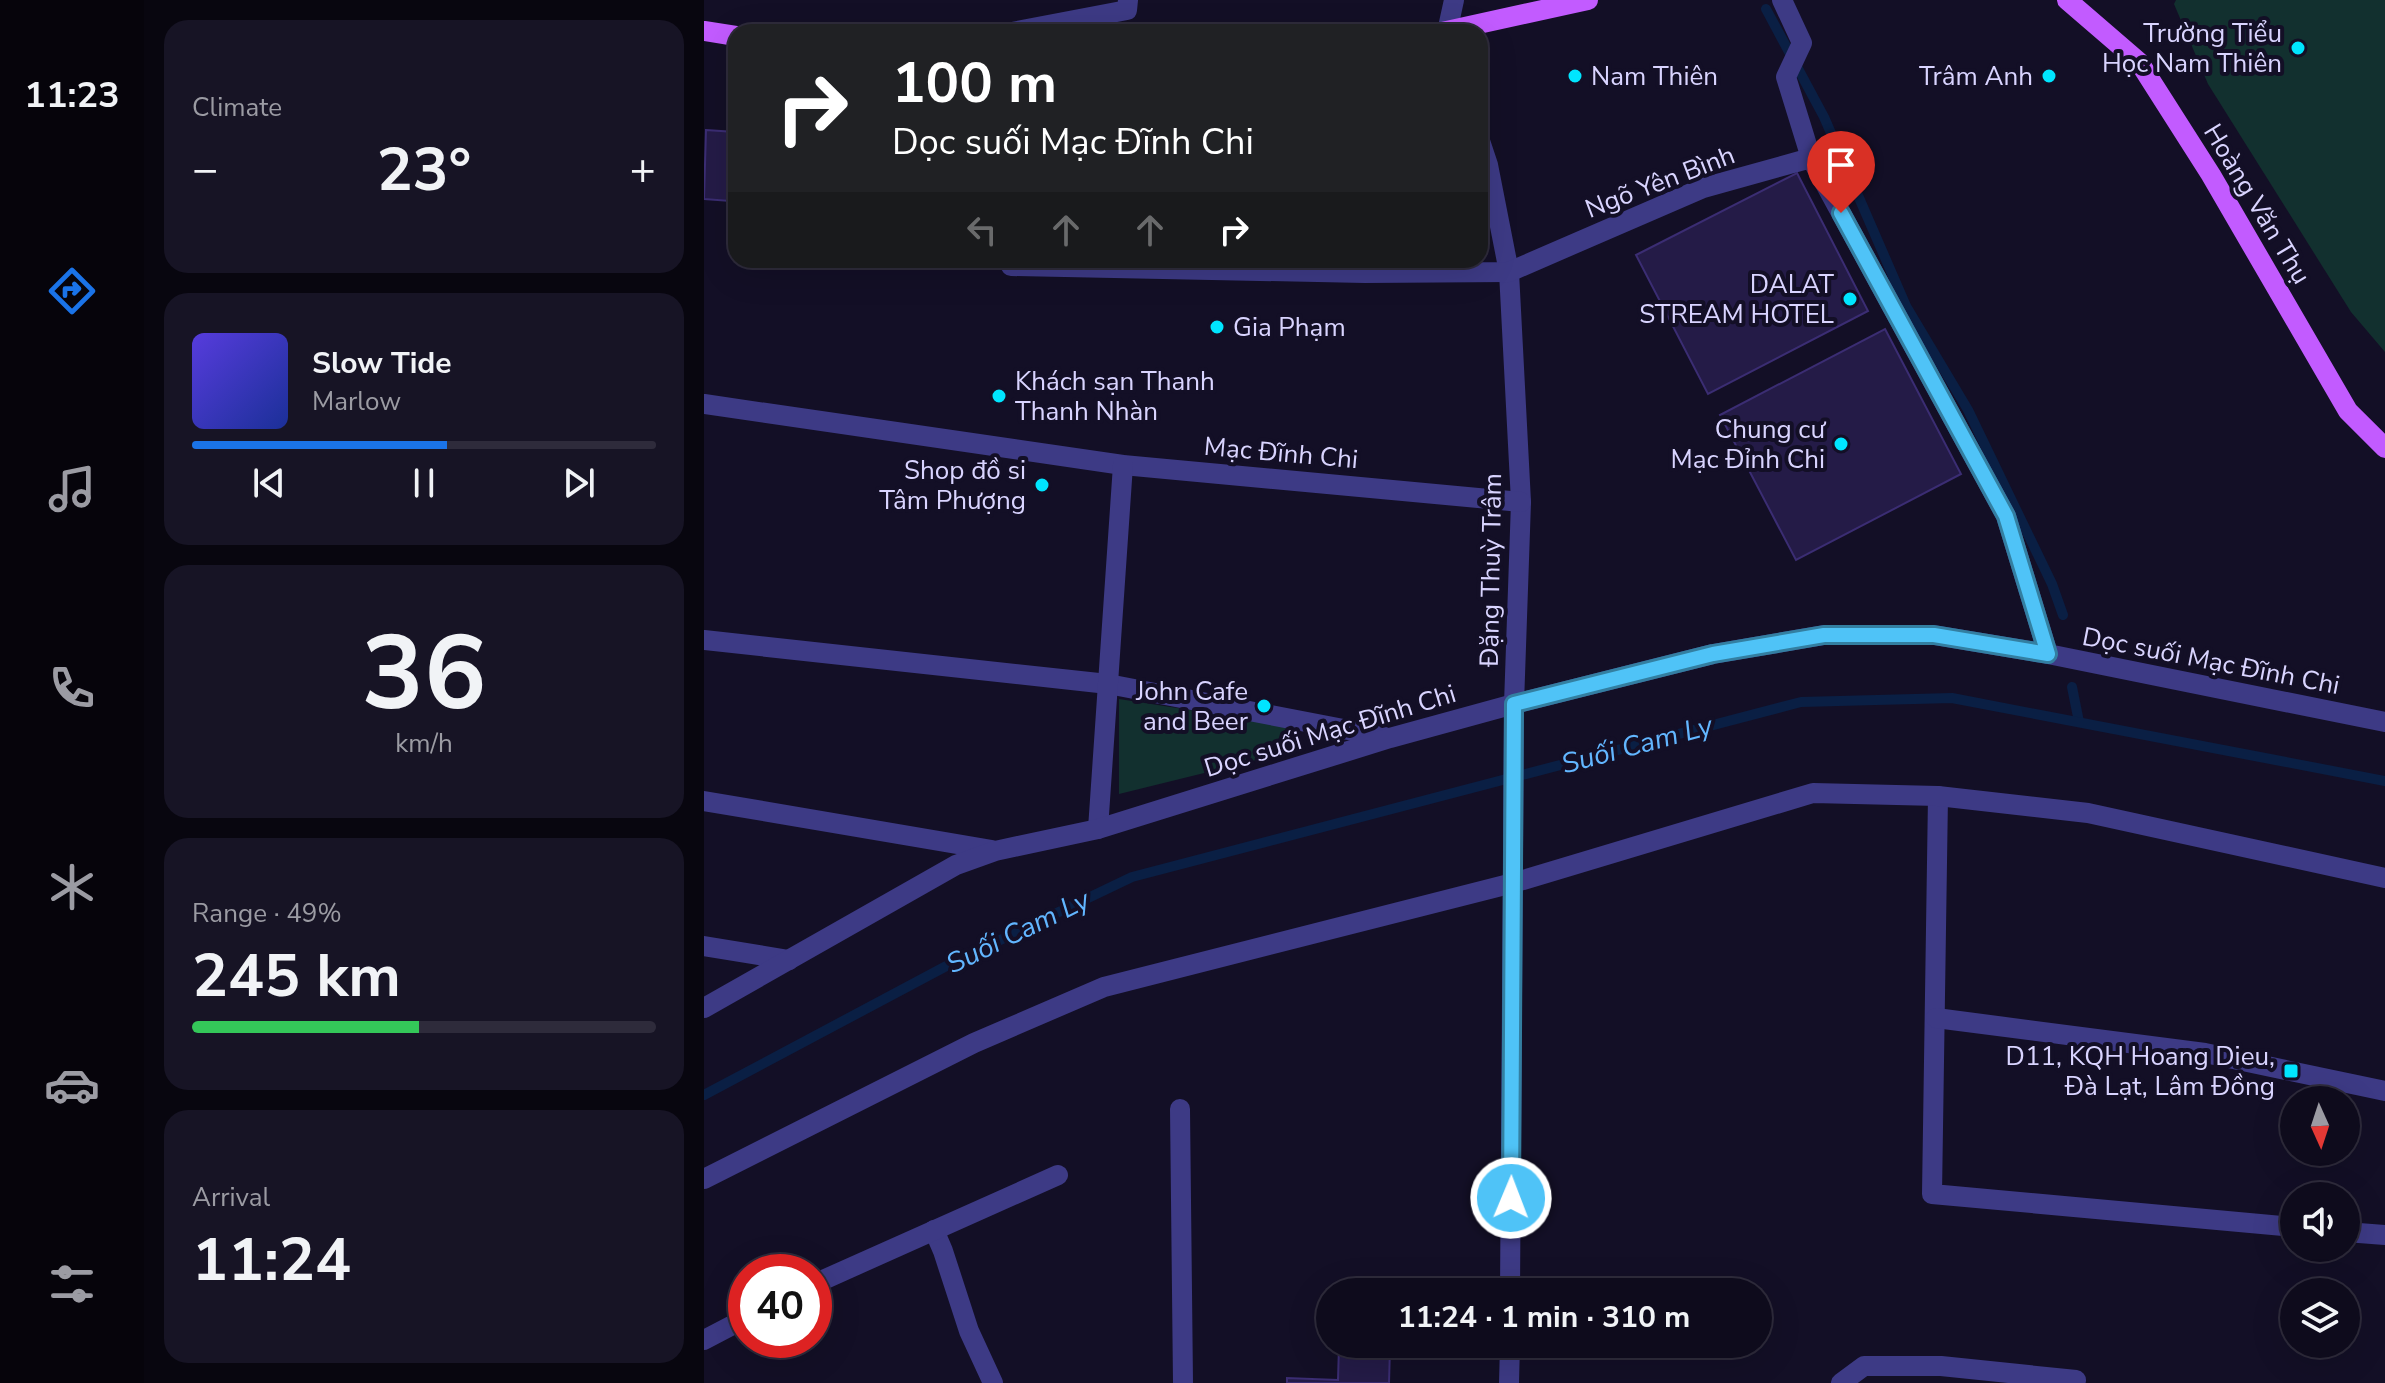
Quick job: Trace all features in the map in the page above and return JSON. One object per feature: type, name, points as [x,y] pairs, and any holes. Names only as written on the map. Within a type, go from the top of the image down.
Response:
[{"type":"main road","points":[[1481,24],[1588,0]]},
{"type":"main road","name":"Hoàng Văn Thụ","points":[[2067,0],[2139,62],[2211,175],[2348,411],[2385,448]]},
{"type":"main road","points":[[704,31],[728,35]]},
{"type":"street","points":[[1054,24],[1127,10],[1128,0]]},
{"type":"street","points":[[1447,24],[1454,0]]},
{"type":"street","points":[[1782,0],[1802,43],[1786,77],[1811,158],[2006,516],[2048,654]]},
{"type":"street","name":"Ngõ Yên Bình","points":[[1509,272],[1703,188],[1811,158]]},
{"type":"street","name":"Đặng Thuỳ Trâm","points":[[1488,165],[1509,272],[1521,502],[1514,704],[1510,1278]]},
{"type":"street","points":[[1112,268],[1365,273],[1509,272]]},
{"type":"street","name":"Mạc Đĩnh Chi","points":[[704,404],[1123,465],[1521,502]]},
{"type":"street","points":[[1098,829],[1123,465]]},
{"type":"street","name":"Dọc suối Mạc Đĩnh Chi","points":[[704,1008],[956,865],[995,851],[1098,829],[1390,738],[1514,704],[1713,654],[1824,635],[1934,635],[2048,654],[2385,722]]},
{"type":"street","points":[[704,640],[1108,684],[1390,738]]},
{"type":"street","points":[[704,1179],[974,1043],[1104,987],[1513,883],[1813,793],[1938,796],[2088,813],[2385,878]]},
{"type":"street","points":[[1938,796],[1932,1194],[2280,1226]]},
{"type":"street","points":[[704,801],[995,851]]},
{"type":"street","points":[[704,946],[789,960]]},
{"type":"street","points":[[1936,1018],[2205,1053],[2385,1091]]},
{"type":"street","points":[[1180,1109],[1183,1383]]},
{"type":"street","points":[[832,1276],[1058,1175]]},
{"type":"street","points":[[934,1230],[969,1331],[993,1383]]},
{"type":"street","points":[[2360,1233],[2385,1235]]},
{"type":"street","points":[[704,1340],[728,1327]]},
{"type":"street","points":[[1509,1383],[1510,1358]]},
{"type":"street","points":[[1841,1383],[1864,1366],[1941,1366],[2076,1380]]},
{"type":"green space","points":[[2176,0],[2385,0],[2385,352],[2351,312],[2208,84],[2174,4]]},
{"type":"green space","points":[[1119,699],[1300,727],[1265,758],[1119,794]]},
{"type":"building","points":[[706,130],[728,132],[728,201],[704,199]]},
{"type":"building","name":"Chung cư Mạc Đỉnh Chi","points":[[1797,173],[1868,311],[1708,394],[1636,255]]},
{"type":"building","name":"Chung cư Mạc Đỉnh Chi","points":[[1885,329],[1961,474],[1796,560],[1720,415]]},
{"type":"building","points":[[1339,1358],[1390,1358],[1389,1383],[1287,1383],[1287,1378],[1338,1380]]},
{"type":"waterway","points":[[1766,9],[1824,117],[1906,306],[1968,410],[2052,584],[2063,615]]},
{"type":"waterway","points":[[2072,687],[2079,722]]},
{"type":"waterway","name":"Suối Cam Ly","points":[[704,1095],[952,963],[1132,877],[1801,702],[1952,698],[2385,781]]},
{"type":"place","name":"Trường Tiểu Học Nam Thiên","points":[[2298,48]]},
{"type":"place","name":"Nam Thiên","points":[[1575,76]]},
{"type":"place","name":"Trâm Anh","points":[[2049,76]]},
{"type":"place","name":"DALAT STREAM HOTEL","points":[[1850,299]]},
{"type":"place","name":"Gia Phạm","points":[[1217,327]]},
{"type":"place","name":"Khách sạn Thanh Thanh Nhàn","points":[[999,396]]},
{"type":"place","name":"Chung cư Mạc Đỉnh Chi","points":[[1841,444]]},
{"type":"place","name":"Shop đồ si Tâm Phượng","points":[[1042,485]]},
{"type":"place","name":"John Cafe and Beer","points":[[1264,706]]},
{"type":"place","name":"D11, KQH Hoang Dieu, Đà Lạt, Lâm Đồng","points":[[2291,1071]]},
{"type":"route","points":[[1511,1198],[1514,704],[1713,654],[1824,635],[1934,635],[2048,654],[2006,516],[1841,213]]}]
